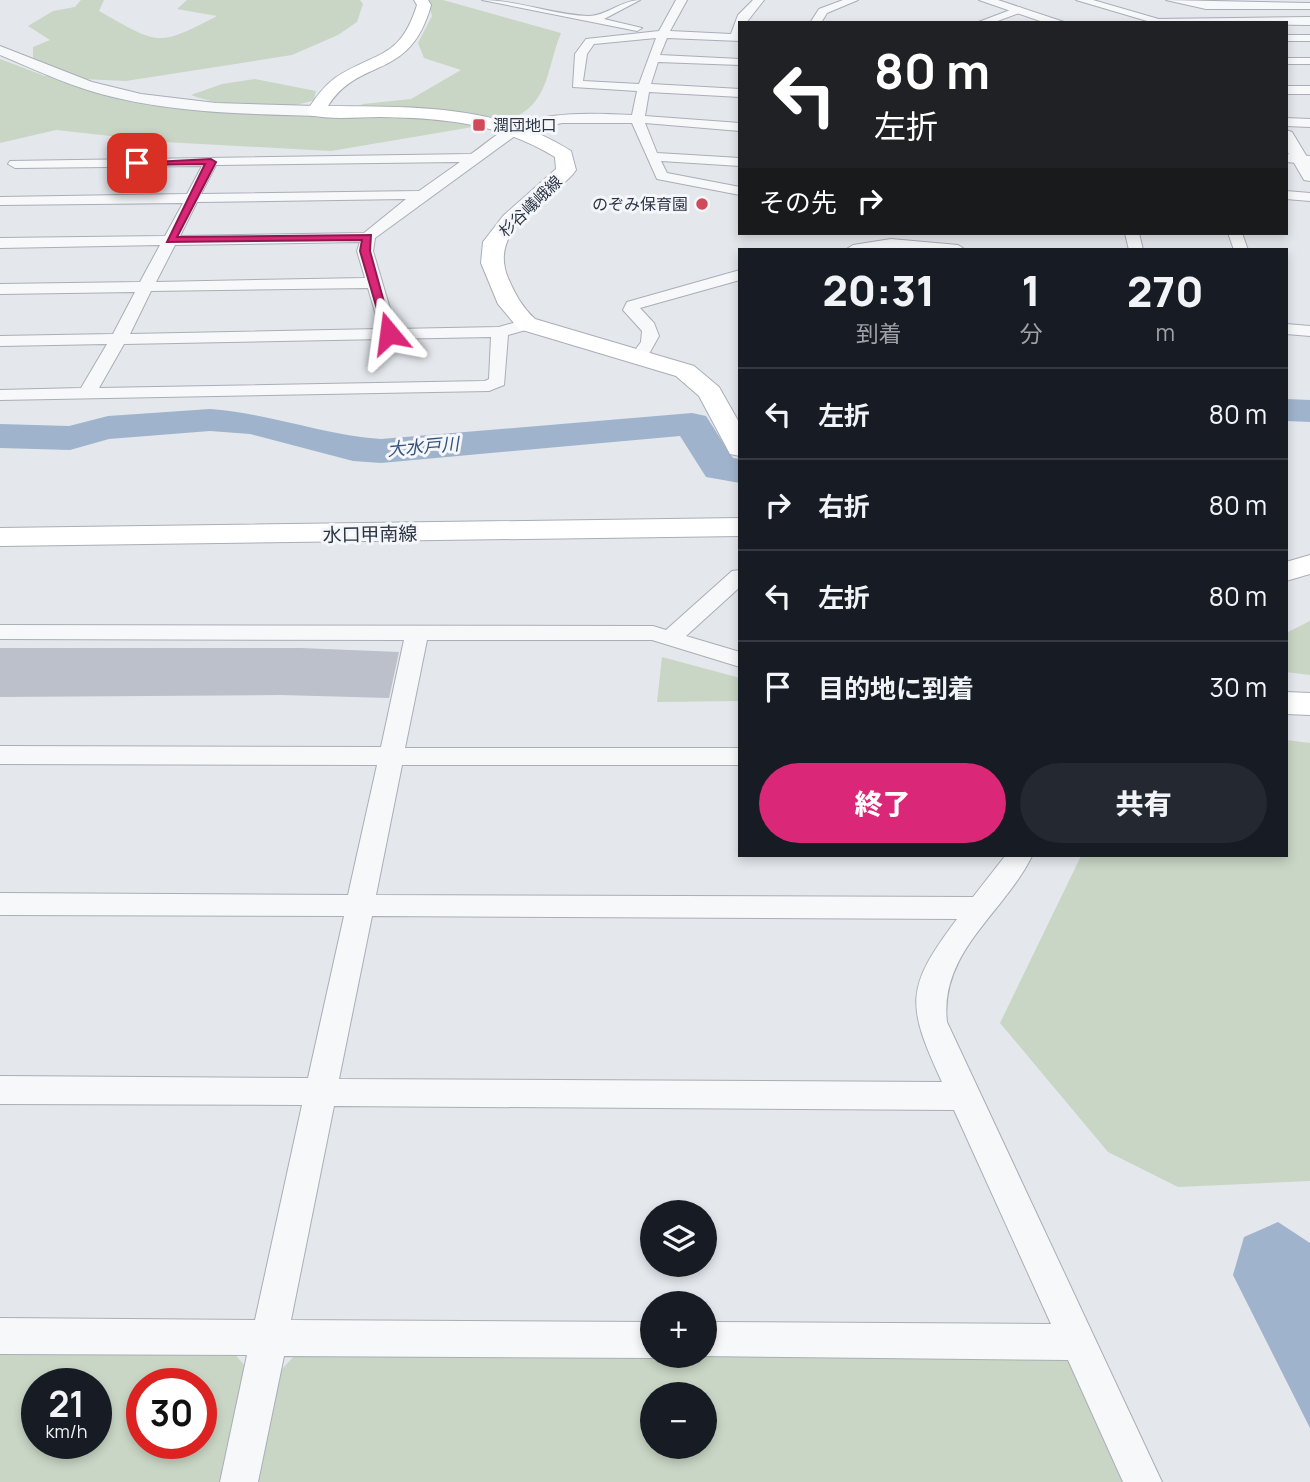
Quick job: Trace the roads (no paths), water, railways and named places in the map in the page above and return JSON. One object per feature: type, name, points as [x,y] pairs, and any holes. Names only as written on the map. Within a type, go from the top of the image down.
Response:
[{"type":"main road","points":[[316,111],[329,90],[398,53],[411,41],[422,18],[424,5],[421,0]]},
{"type":"main road","name":"杉谷嶬峨線","points":[[316,111],[451,116],[514,130],[552,147],[567,161],[566,170],[555,185],[497,236],[491,253],[502,291],[513,311],[527,324]]},
{"type":"main road","points":[[527,324],[685,371],[700,380],[737,433]]},
{"type":"main road","name":"水口甲南線","points":[[0,537],[738,527]]},
{"type":"main road","points":[[1288,571],[1310,564]]},
{"type":"main road","points":[[1288,703],[1310,704]]},
{"type":"street","points":[[487,0],[661,34]]},
{"type":"street","points":[[593,20],[635,0]]},
{"type":"street","points":[[743,21],[746,11],[759,0]]},
{"type":"street","points":[[816,21],[823,11],[853,0]]},
{"type":"street","points":[[985,0],[1054,21]]},
{"type":"street","points":[[1082,0],[1161,21]]},
{"type":"street","points":[[1171,0],[1192,5],[1286,3],[1310,6]]},
{"type":"street","points":[[675,2],[661,34],[638,122],[662,176],[738,191]]},
{"type":"street","points":[[1286,3],[1309,21]]},
{"type":"street","points":[[548,12],[565,4]]},
{"type":"street","points":[[1167,21],[1192,5]]},
{"type":"street","points":[[987,21],[1018,10]]},
{"type":"street","points":[[1288,21],[1309,21]]},
{"type":"street","points":[[737,37],[661,34],[590,41],[581,54],[576,84],[738,93]]},
{"type":"street","points":[[1288,38],[1310,38]]},
{"type":"street","points":[[0,50],[77,82],[118,94],[187,105],[316,111]]},
{"type":"street","points":[[654,58],[738,62]]},
{"type":"street","points":[[1288,61],[1310,61]]},
{"type":"street","points":[[1288,90],[1310,90]]},
{"type":"street","points":[[389,333],[365,251],[368,237],[378,226],[514,130],[531,122],[565,118],[738,127]]},
{"type":"street","points":[[1288,122],[1310,123]]},
{"type":"street","points":[[1288,139],[1310,176]]},
{"type":"street","points":[[0,177],[35,148]]},
{"type":"street","points":[[654,157],[738,162]]},
{"type":"street","points":[[15,164],[475,158]]},
{"type":"street","points":[[87,393],[119,338],[211,162]]},
{"type":"street","points":[[0,201],[422,195]]},
{"type":"street","points":[[1288,195],[1310,197]]},
{"type":"street","points":[[0,243],[368,237]]},
{"type":"street","points":[[866,248],[891,244],[936,248]]},
{"type":"street","points":[[639,357],[649,344],[652,334],[650,326],[631,310],[633,305],[738,276]]},
{"type":"street","points":[[0,289],[374,282]]},
{"type":"street","points":[[0,341],[500,332],[527,324]]},
{"type":"street","points":[[1288,330],[1310,331]]},
{"type":"street","points":[[0,395],[489,386],[498,381],[500,332]]},
{"type":"street","points":[[670,638],[738,578]]},
{"type":"street","points":[[0,632],[653,633],[738,659]]},
{"type":"street","points":[[239,1482],[390,755],[418,633]]},
{"type":"street","points":[[0,755],[738,757]]},
{"type":"street","points":[[1018,857],[982,908],[950,946],[939,965],[931,993],[932,1022],[963,1096],[1143,1482]]},
{"type":"street","points":[[0,905],[982,908]]},
{"type":"street","points":[[0,1090],[963,1096]]},
{"type":"street","points":[[0,1336],[640,1340]]},
{"type":"street","points":[[717,1340],[1078,1342]]},
{"type":"water","points":[[1278,1222],[1310,1243],[1310,1428],[1233,1275],[1244,1237]]},
{"type":"waterway","name":"大水戸川","points":[[1288,410],[1310,411]]},
{"type":"waterway","name":"大水戸川","points":[[0,436],[70,438],[108,428],[210,420],[251,423],[353,449],[381,451],[692,424],[720,469],[738,471]]},
{"type":"place","name":"潤団地口","points":[[479,125]]},
{"type":"place","name":"のぞみ保育園","points":[[702,204]]}]
